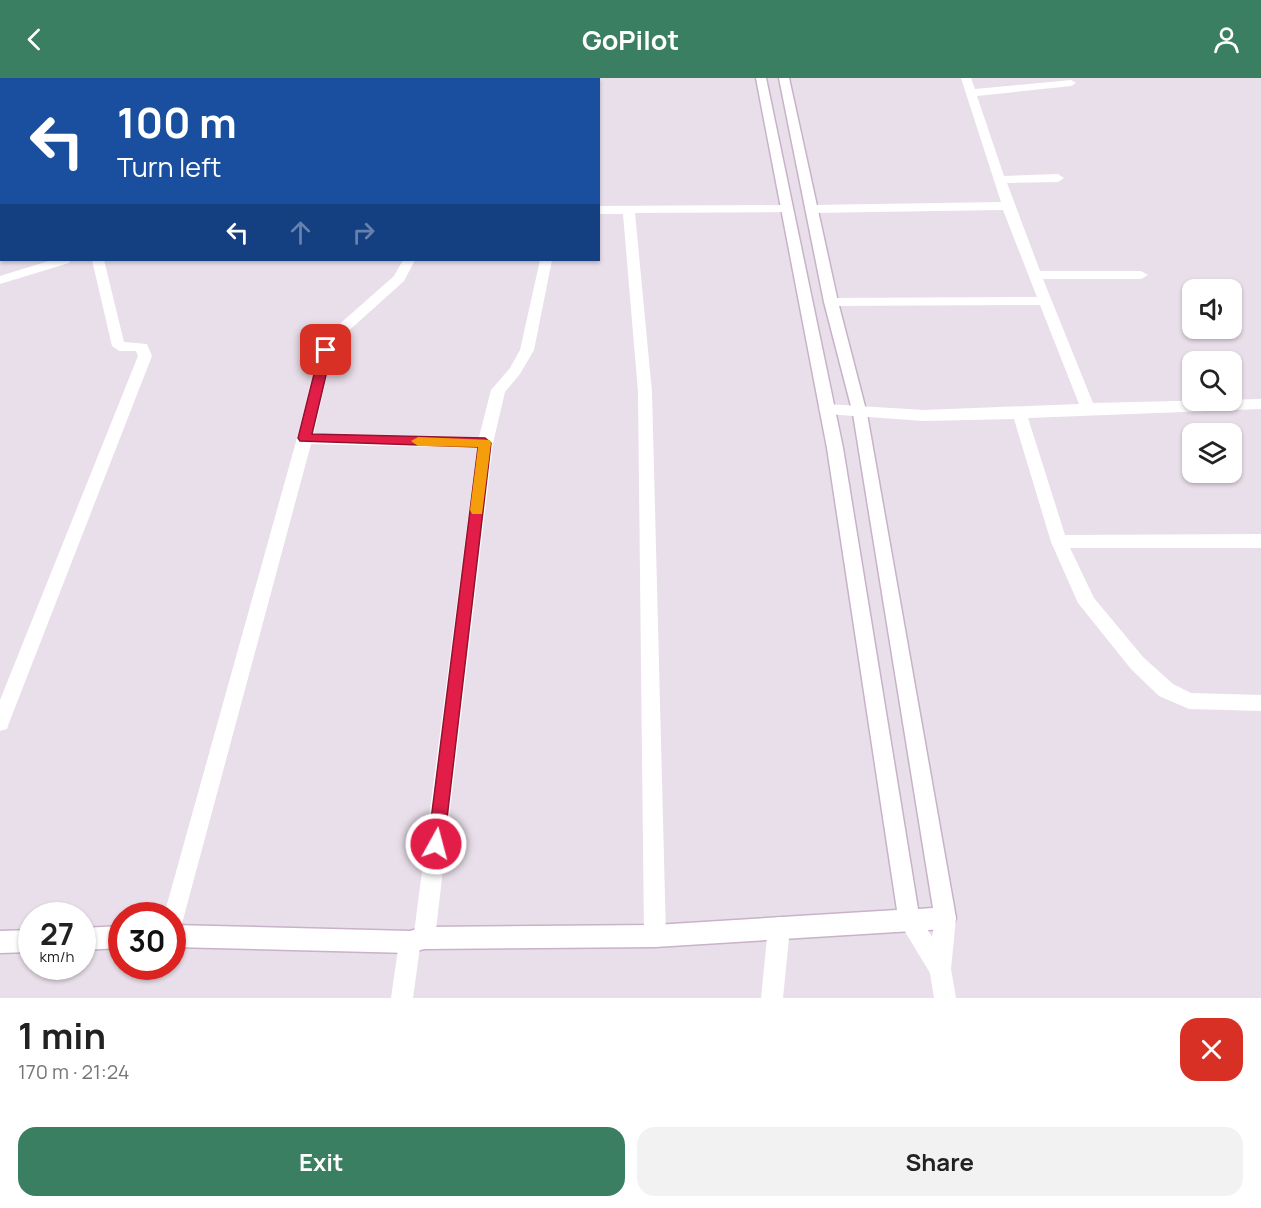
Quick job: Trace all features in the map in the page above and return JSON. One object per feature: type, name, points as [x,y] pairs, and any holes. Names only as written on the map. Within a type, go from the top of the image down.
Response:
[{"type":"street","points":[[761,78],[835,448],[909,920],[940,969]]},
{"type":"street","points":[[784,78],[831,302],[860,414],[945,918],[940,969],[945,998]]},
{"type":"street","points":[[966,78],[1008,206],[1088,409]]},
{"type":"street","points":[[972,93],[1071,83]]},
{"type":"street","points":[[1001,180],[1058,178]]},
{"type":"street","points":[[811,209],[1008,206]]},
{"type":"street","points":[[600,210],[786,209]]},
{"type":"street","points":[[630,210],[645,392],[655,936]]},
{"type":"street","points":[[0,280],[61,261]]},
{"type":"street","points":[[0,723],[145,356],[142,347],[119,346],[98,261]]},
{"type":"street","points":[[178,902],[305,438],[326,350],[339,332],[399,278],[408,261]]},
{"type":"street","points":[[402,998],[417,940],[485,443],[498,390],[515,371],[527,350],[546,261]]},
{"type":"street","points":[[1036,275],[1141,275]]},
{"type":"street","points":[[831,302],[1046,301]]},
{"type":"street","points":[[826,409],[860,414],[1020,415],[1088,409],[1261,404]]},
{"type":"street","points":[[1020,415],[1059,542],[1087,603],[1137,663],[1166,690],[1189,701],[1261,703]]},
{"type":"street","points":[[305,438],[485,443]]},
{"type":"street","points":[[1059,542],[1261,541]]},
{"type":"street","points":[[186,936],[417,940],[655,936],[945,918]]},
{"type":"street","points":[[772,998],[779,928]]},
{"type":"street","points":[[0,942],[18,941]]},
{"type":"slow traffic","points":[[418,441],[485,443],[477,510]]},
{"type":"route","points":[[326,350],[305,438],[485,443],[436,844]]}]
